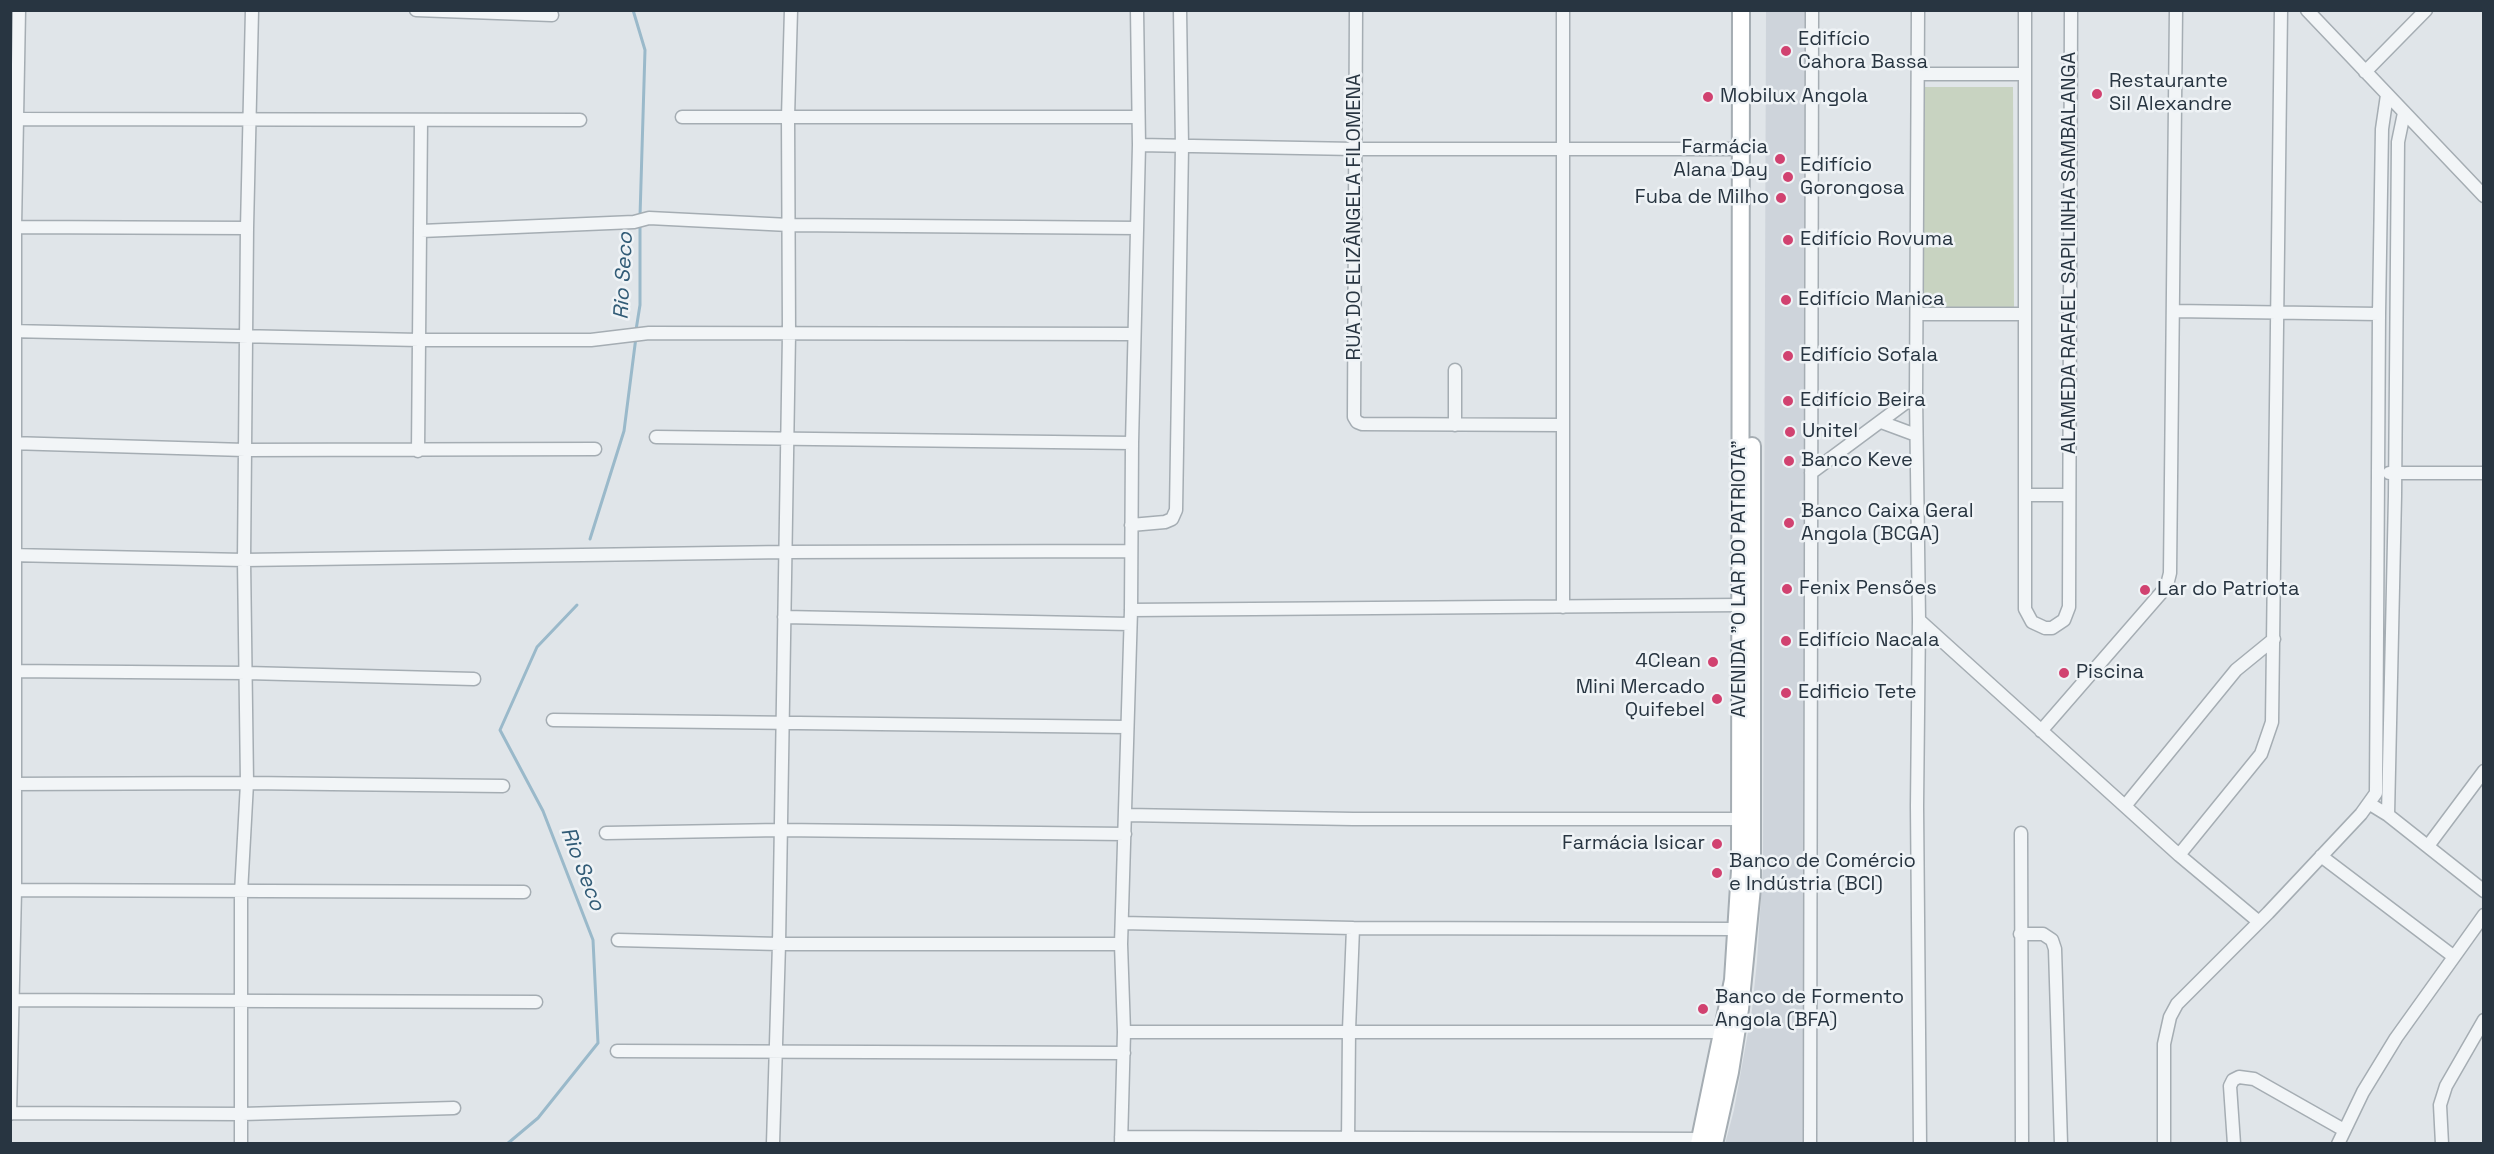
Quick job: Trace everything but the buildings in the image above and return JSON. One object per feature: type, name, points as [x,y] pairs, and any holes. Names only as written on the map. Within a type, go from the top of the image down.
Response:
[{"type":"main road","name":"AVENIDA \"O LAR DO PATRIOTA\"","points":[[1705,1142],[1722,1032],[1733,980],[1737,929],[1740,819],[1741,10]]},
{"type":"main road","name":"AVENIDA \"O LAR DO PATRIOTA\"","points":[[1705,1142],[1730,1072],[1740,1009],[1752,888],[1753,10]]},
{"type":"street","points":[[19,10],[14,119],[13,227],[11,1114],[242,1114],[454,1108]]},
{"type":"street","points":[[241,1143],[241,893],[247,783],[248,673],[244,560],[247,228],[252,10]]},
{"type":"street","points":[[416,10],[552,15]]},
{"type":"street","points":[[773,1143],[779,944],[789,334],[788,117],[791,10]]},
{"type":"street","points":[[1137,10],[1139,145],[1131,443],[1131,610],[1121,944],[1124,1032],[1121,1140],[1705,1142]]},
{"type":"street","points":[[1131,525],[1165,522],[1172,519],[1176,510],[1182,146],[1180,10]]},
{"type":"street","name":"RUA DO ELIZÂNGELA FILOMENA","points":[[1356,10],[1354,417],[1362,424],[1455,425]]},
{"type":"street","points":[[1563,10],[1563,607]]},
{"type":"street","points":[[1810,1143],[1812,10]]},
{"type":"street","points":[[1918,10],[1920,74],[1916,435],[1919,620],[1917,818],[1920,1143]]},
{"type":"street","name":"ALAMEDA RAFAEL SAPILINHA SAMBALANGA","points":[[2025,10],[2025,609],[2032,622],[2045,628],[2059,625],[2068,614],[2071,10]]},
{"type":"street","points":[[2041,731],[2167,585],[2170,573],[2176,10]]},
{"type":"street","points":[[2179,855],[2261,754],[2272,722],[2281,10]]},
{"type":"street","points":[[2307,10],[2484,196]]},
{"type":"street","points":[[2365,72],[2426,10]]},
{"type":"street","points":[[1920,74],[2025,74]]},
{"type":"street","points":[[2164,1143],[2164,1044],[2169,1017],[2176,1004],[2259,922],[2370,804],[2376,793],[2379,314],[2382,129],[2387,95]]},
{"type":"street","points":[[2388,815],[2396,474],[2398,142],[2404,113]]},
{"type":"street","points":[[682,117],[1138,117]]},
{"type":"street","points":[[14,119],[580,120]]},
{"type":"street","points":[[418,451],[421,120]]},
{"type":"street","points":[[2398,142],[2420,130]]},
{"type":"street","points":[[1139,145],[1355,149],[1741,148]]},
{"type":"street","points":[[421,231],[634,222],[649,218],[789,225],[1137,228]]},
{"type":"street","points":[[13,227],[247,228]]},
{"type":"street","points":[[2174,311],[2379,314]]},
{"type":"street","points":[[1917,314],[2025,314]]},
{"type":"street","points":[[14,331],[419,340],[591,340],[650,333],[1134,334]]},
{"type":"street","points":[[1455,370],[1455,425],[1562,425]]},
{"type":"street","points":[[1811,473],[1916,395]]},
{"type":"street","points":[[1881,422],[1916,435]]},
{"type":"street","points":[[656,437],[1131,443]]},
{"type":"street","points":[[14,443],[245,450],[596,449]]},
{"type":"street","points":[[2378,473],[2484,473]]},
{"type":"street","points":[[2025,495],[2069,495]]},
{"type":"street","points":[[13,555],[244,560],[785,552],[1131,551]]},
{"type":"street","points":[[1131,610],[1740,605]]},
{"type":"street","points":[[784,617],[1130,624]]},
{"type":"street","points":[[1919,620],[2179,855],[2259,922]]},
{"type":"street","points":[[2125,806],[2236,670],[2274,639]]},
{"type":"street","points":[[13,671],[248,673],[474,679]]},
{"type":"street","points":[[553,720],[1126,727]]},
{"type":"street","points":[[2428,846],[2484,771]]},
{"type":"street","points":[[12,784],[247,783],[503,786]]},
{"type":"street","points":[[2370,804],[2388,815],[2484,891]]},
{"type":"street","points":[[1126,815],[1353,819],[1740,819]]},
{"type":"street","points":[[606,833],[780,830],[1125,834]]},
{"type":"street","points":[[2021,832],[2022,1143]]},
{"type":"street","points":[[2321,856],[2453,956]]},
{"type":"street","points":[[13,890],[241,893],[524,892]]},
{"type":"street","points":[[2338,1143],[2396,1038],[2484,915]]},
{"type":"street","points":[[1122,923],[1353,928],[1737,929]]},
{"type":"street","points":[[1348,1140],[1353,928]]},
{"type":"street","points":[[2020,934],[2043,934],[2052,940],[2055,949],[2061,1143]]},
{"type":"street","points":[[618,940],[779,944],[1121,944]]},
{"type":"street","points":[[11,1000],[536,1002]]},
{"type":"street","points":[[2442,1143],[2440,1105],[2446,1086],[2484,1020]]},
{"type":"street","points":[[1124,1032],[1349,1030],[1722,1032]]},
{"type":"street","points":[[616,1051],[1124,1053]]},
{"type":"street","points":[[2234,1143],[2230,1086],[2233,1080],[2239,1077],[2254,1079],[2344,1130]]},
{"type":"shaded area","points":[[1766,11],[1808,11],[1804,1143],[1725,1144],[1734,1110],[1752,1010],[1763,867]]},
{"type":"green space","points":[[1924,87],[2013,87],[2014,308],[1924,308]]},
{"type":"waterway","name":"Rio Seco","points":[[633,10],[645,50],[640,216]]},
{"type":"waterway","name":"Rio Seco","points":[[636,330],[640,305],[640,223]]},
{"type":"waterway","name":"Rio Seco","points":[[590,539],[624,431],[636,337]]},
{"type":"waterway","name":"Rio Seco","points":[[507,1144],[538,1118],[598,1043],[593,940],[543,811],[500,730],[537,647],[577,605]]},
{"type":"place","name":"Edifício Cahora Bassa","points":[[1786,51]]},
{"type":"place","name":"Restaurante Sil Alexandre","points":[[2097,94]]},
{"type":"place","name":"Mobilux Angola","points":[[1708,97]]},
{"type":"place","name":"Farmácia Alana Day","points":[[1780,159]]},
{"type":"place","name":"Edifício Gorongosa","points":[[1788,177]]},
{"type":"place","name":"Fuba de Milho","points":[[1781,198]]},
{"type":"place","name":"Edifício Rovuma","points":[[1788,240]]},
{"type":"place","name":"Edifício Manica","points":[[1786,300]]},
{"type":"place","name":"Edifício Sofala","points":[[1788,356]]},
{"type":"place","name":"Edifício Beira","points":[[1788,401]]},
{"type":"place","name":"Unitel","points":[[1790,432]]},
{"type":"place","name":"Banco Keve","points":[[1789,461]]},
{"type":"place","name":"Banco Caixa Geral Angola (BCGA)","points":[[1789,523]]},
{"type":"place","name":"Fenix Pensões","points":[[1787,589]]},
{"type":"place","name":"Lar do Patriota","points":[[2145,590]]},
{"type":"place","name":"Edifício Nacala","points":[[1786,641]]},
{"type":"place","name":"4Clean","points":[[1713,662]]},
{"type":"place","name":"Piscina","points":[[2064,673]]},
{"type":"place","name":"Edificio Tete","points":[[1786,693]]},
{"type":"place","name":"Mini Mercado Quifebel","points":[[1717,699]]},
{"type":"place","name":"Farmácia Isicar","points":[[1717,844]]},
{"type":"place","name":"Banco de Comércio e Indústria (BCI)","points":[[1717,873]]},
{"type":"place","name":"Banco de Formento Angola (BFA)","points":[[1703,1009]]}]
